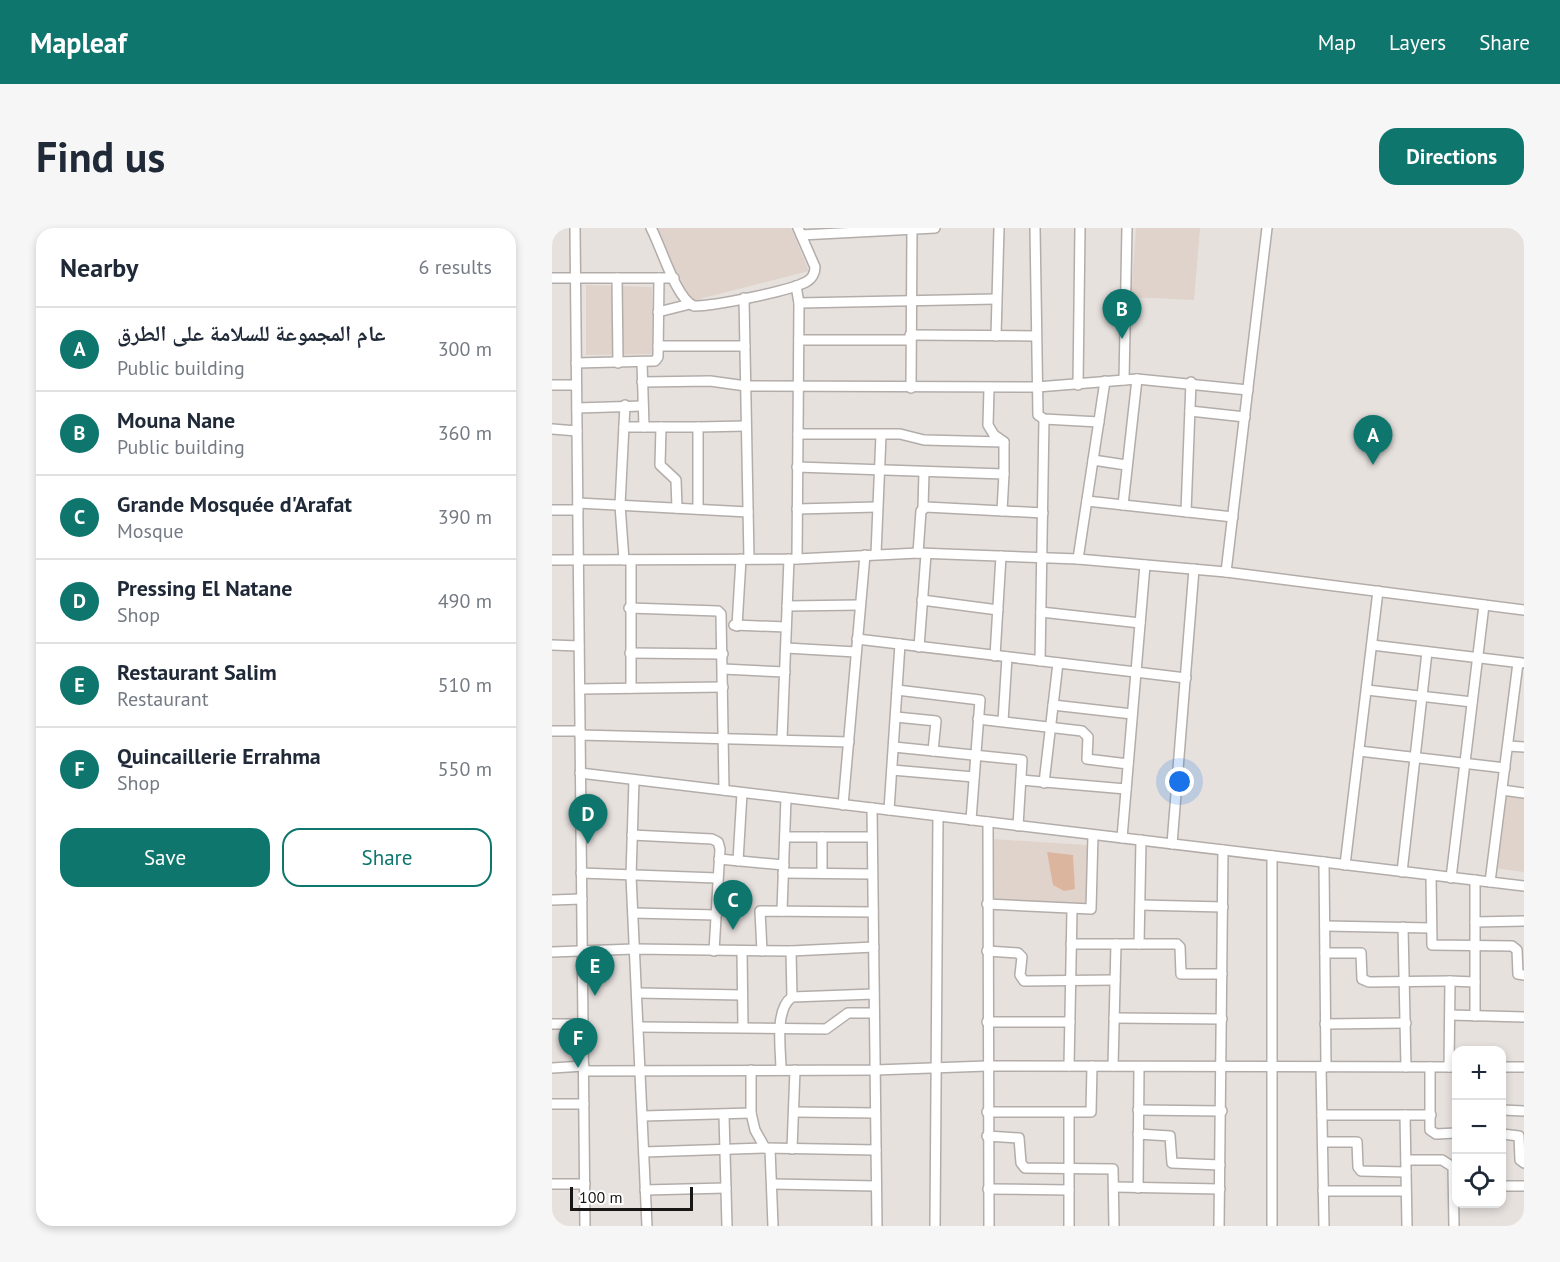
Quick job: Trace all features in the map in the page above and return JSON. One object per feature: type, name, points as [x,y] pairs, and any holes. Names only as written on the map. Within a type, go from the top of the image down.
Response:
[{"type":"street","points":[[575,228],[585,1226]]},
{"type":"street","points":[[651,228],[674,278],[690,304]]},
{"type":"street","points":[[658,312],[690,304],[700,306],[744,298],[806,282],[815,273],[815,267],[799,231],[935,228]]},
{"type":"street","points":[[996,336],[999,228]]},
{"type":"street","points":[[1035,228],[1038,416],[1044,419],[1099,422]]},
{"type":"street","points":[[1078,385],[1080,228]]},
{"type":"street","points":[[1124,380],[1126,228]]},
{"type":"street","points":[[1226,572],[1267,228]]},
{"type":"street","points":[[911,388],[912,229]]},
{"type":"street","points":[[552,278],[674,278]]},
{"type":"street","points":[[617,278],[618,363]]},
{"type":"street","points":[[576,363],[655,361],[658,357],[659,278]]},
{"type":"street","points":[[782,739],[787,606],[797,509],[799,303],[796,286]]},
{"type":"street","points":[[737,626],[748,512],[744,298]]},
{"type":"street","points":[[799,303],[996,299]]},
{"type":"street","points":[[799,340],[1036,336]]},
{"type":"street","points":[[658,346],[745,346]]},
{"type":"street","points":[[642,362],[644,427]]},
{"type":"street","points":[[1123,505],[1137,379]]},
{"type":"street","points":[[642,382],[710,381],[746,386],[989,388],[1078,385],[1137,379],[1191,382],[1248,390]]},
{"type":"street","points":[[1078,559],[1105,381]]},
{"type":"street","points":[[1186,512],[1191,382]]},
{"type":"street","points":[[552,385],[576,385]]},
{"type":"street","points":[[989,388],[988,425],[994,435],[1004,442]]},
{"type":"street","points":[[625,405],[620,505],[627,560],[631,688]]},
{"type":"street","points":[[577,408],[643,406]]},
{"type":"street","points":[[1190,411],[1245,417]]},
{"type":"street","points":[[1040,661],[1044,419]]},
{"type":"street","points":[[624,427],[746,426]]},
{"type":"street","points":[[661,427],[660,465],[676,480],[677,508]]},
{"type":"street","points":[[698,427],[698,509]]},
{"type":"street","points":[[552,429],[577,431]]},
{"type":"street","points":[[798,434],[900,434],[924,440],[1004,442]]},
{"type":"street","points":[[876,554],[881,435]]},
{"type":"street","points":[[1002,511],[1004,442]]},
{"type":"street","points":[[1093,460],[1126,465]]},
{"type":"street","points":[[797,467],[1004,474]]},
{"type":"street","points":[[919,647],[924,472]]},
{"type":"street","points":[[1087,501],[1233,517]]},
{"type":"street","points":[[552,510],[620,505],[748,512]]},
{"type":"street","points":[[797,509],[877,507]]},
{"type":"street","points":[[923,508],[1043,513]]},
{"type":"street","points":[[552,560],[793,559],[922,553],[1078,559],[1226,572],[1524,610]]},
{"type":"street","points":[[843,805],[865,555]]},
{"type":"street","points":[[995,656],[1001,556]]},
{"type":"street","points":[[1122,838],[1145,565]]},
{"type":"street","points":[[1172,844],[1194,569]]},
{"type":"street","points":[[1345,865],[1378,591]]},
{"type":"street","points":[[922,600],[998,610]]},
{"type":"street","points":[[1451,878],[1484,604]]},
{"type":"street","points":[[787,606],[860,605]]},
{"type":"street","points":[[629,608],[718,611],[722,625],[723,654],[724,790]]},
{"type":"street","points":[[1041,612],[1140,623]]},
{"type":"street","points":[[722,625],[786,627]]},
{"type":"street","points":[[857,639],[1186,678]]},
{"type":"street","points":[[889,810],[900,644]]},
{"type":"street","points":[[552,645],[579,646]]},
{"type":"street","points":[[1372,645],[1521,663],[1490,882]]},
{"type":"street","points":[[786,648],[856,652]]},
{"type":"street","points":[[1402,872],[1427,652]]},
{"type":"street","points":[[630,653],[723,654]]},
{"type":"street","points":[[1003,721],[1006,657]]},
{"type":"street","points":[[1044,783],[1058,663]]},
{"type":"street","points":[[723,669],[785,672]]},
{"type":"street","points":[[580,689],[723,687]]},
{"type":"street","points":[[897,690],[978,699],[981,702],[971,820]]},
{"type":"street","points":[[1367,690],[1472,702]]},
{"type":"street","points":[[1053,705],[1132,714]]},
{"type":"street","points":[[896,717],[936,721],[933,751]]},
{"type":"street","points":[[978,719],[1087,733],[1086,756],[1090,760],[1128,764]]},
{"type":"street","points":[[552,731],[849,742]]},
{"type":"street","points":[[1508,746],[1524,747]]},
{"type":"street","points":[[894,747],[1022,760],[1018,826]]},
{"type":"street","points":[[1359,751],[1505,768]]},
{"type":"street","points":[[892,770],[974,777]]},
{"type":"street","points":[[580,773],[1524,886]]},
{"type":"street","points":[[634,780],[631,876],[647,1226]]},
{"type":"street","points":[[1021,780],[1126,789]]},
{"type":"street","points":[[1502,790],[1524,793]]},
{"type":"street","points":[[738,861],[742,793]]},
{"type":"street","points":[[782,911],[786,798]]},
{"type":"street","points":[[872,808],[876,1226]]},
{"type":"street","points":[[934,1226],[938,816]]},
{"type":"street","points":[[988,822],[988,1226]]},
{"type":"street","points":[[632,835],[712,839],[718,842],[720,849],[714,951]]},
{"type":"street","points":[[987,904],[1088,911],[1092,906],[1093,835]]},
{"type":"street","points":[[785,837],[872,837]]},
{"type":"street","points":[[822,837],[822,873]]},
{"type":"street","points":[[1139,945],[1141,840]]},
{"type":"street","points":[[1219,1226],[1223,1067],[1223,850]]},
{"type":"street","points":[[1272,856],[1272,1226]]},
{"type":"street","points":[[719,859],[822,873],[872,874]]},
{"type":"street","points":[[1324,862],[1325,1024],[1322,1115],[1324,1226]]},
{"type":"street","points":[[581,873],[717,878]]},
{"type":"street","points":[[1431,875],[1431,941],[1436,946],[1515,947],[1516,971],[1524,975]]},
{"type":"street","points":[[1475,880],[1475,1016]]},
{"type":"street","points":[[552,900],[582,899]]},
{"type":"street","points":[[1140,905],[1223,907]]},
{"type":"street","points":[[1069,1066],[1072,910]]},
{"type":"street","points":[[762,951],[760,911],[873,912]]},
{"type":"street","points":[[633,913],[716,915]]},
{"type":"street","points":[[1475,922],[1524,921]]},
{"type":"street","points":[[1325,926],[1431,928]]},
{"type":"street","points":[[1403,927],[1406,1067]]},
{"type":"street","points":[[1071,944],[1179,945],[1181,974],[1222,974]]},
{"type":"street","points":[[1113,1066],[1116,944]]},
{"type":"street","points":[[552,952],[634,949],[791,951],[873,948]]},
{"type":"street","points":[[742,951],[743,1028]]},
{"type":"street","points":[[791,951],[792,998]]},
{"type":"street","points":[[987,951],[1018,953],[1022,957],[1020,975],[1024,981],[1115,980]]},
{"type":"street","points":[[1325,953],[1361,953],[1362,979],[1365,981],[1475,982]]},
{"type":"street","points":[[1450,981],[1452,1050]]},
{"type":"street","points":[[638,993],[742,995]]},
{"type":"street","points":[[781,1070],[781,1028],[784,1005],[792,998],[874,994]]},
{"type":"street","points":[[639,1028],[826,1029],[848,1013],[874,1013]]},
{"type":"street","points":[[1450,1015],[1524,1017]]},
{"type":"street","points":[[1114,1018],[1222,1019]]},
{"type":"street","points":[[987,1022],[1070,1022]]},
{"type":"street","points":[[1325,1024],[1406,1023]]},
{"type":"street","points":[[552,1024],[583,1024]]},
{"type":"street","points":[[552,1068],[641,1071],[875,1070],[937,1066],[1452,1067]]},
{"type":"street","points":[[987,1112],[1093,1111],[1092,1066]]},
{"type":"street","points":[[1138,1066],[1138,1188]]},
{"type":"street","points":[[1430,1067],[1432,1132],[1452,1133]]},
{"type":"street","points":[[1506,1067],[1524,1067]]},
{"type":"street","points":[[752,1070],[751,1113],[755,1130],[767,1149],[772,1184],[772,1226]]},
{"type":"street","points":[[792,1149],[795,1070]]},
{"type":"street","points":[[552,1104],[584,1104]]},
{"type":"street","points":[[1138,1110],[1222,1111]]},
{"type":"street","points":[[1506,1110],[1524,1111]]},
{"type":"street","points":[[794,1112],[875,1113]]},
{"type":"street","points":[[643,1116],[751,1113]]},
{"type":"street","points":[[1069,1113],[1070,1226]]},
{"type":"street","points":[[724,1115],[727,1226]]},
{"type":"street","points":[[1322,1115],[1431,1115]]},
{"type":"street","points":[[1405,1115],[1407,1226]]},
{"type":"street","points":[[1138,1134],[1170,1136],[1172,1163],[1220,1165]]},
{"type":"street","points":[[1506,1134],[1519,1136],[1520,1160],[1524,1163]]},
{"type":"street","points":[[987,1136],[1019,1138],[1021,1163],[1025,1168],[1113,1169],[1114,1226]]},
{"type":"street","points":[[1323,1142],[1357,1142],[1358,1167],[1361,1171],[1406,1172]]},
{"type":"street","points":[[644,1152],[725,1149],[876,1150]]},
{"type":"street","points":[[1406,1160],[1447,1161],[1452,1166]]},
{"type":"street","points":[[552,1184],[585,1184]]},
{"type":"street","points":[[772,1184],[876,1186]]},
{"type":"street","points":[[1506,1186],[1524,1186]]},
{"type":"street","points":[[1114,1187],[1220,1189]]},
{"type":"street","points":[[645,1190],[726,1188]]},
{"type":"street","points":[[988,1189],[1070,1190]]},
{"type":"street","points":[[1323,1191],[1406,1191]]},
{"type":"street","points":[[1454,1208],[1454,1226]]},
{"type":"shaded area","points":[[652,228],[791,228],[809,271],[691,301]]},
{"type":"shaded area","points":[[1136,228],[1200,228],[1194,300],[1131,297]]},
{"type":"shaded area","points":[[586,285],[652,287],[653,354],[586,355]]},
{"type":"shaded area","points":[[1503,794],[1524,797],[1524,872],[1494,868]]},
{"type":"shaded area","points":[[992,839],[1087,845],[1087,905],[992,901]]},
{"type":"shaded area","points":[[1047,852],[1073,855],[1075,889],[1064,891],[1053,885]]},
{"type":"place","name":"Mouna Nane","points":[[1122,339]]},
{"type":"place","name":"عام المجموعة للسلامة على الطرق","points":[[1373,465]]},
{"type":"place","name":"Pressing El Natane","points":[[588,844]]},
{"type":"place","name":"Grande Mosquée d'Arafat","points":[[733,930]]},
{"type":"place","name":"Restaurant Salim","points":[[595,996]]},
{"type":"place","name":"Quincaillerie Errahma","points":[[578,1068]]}]
